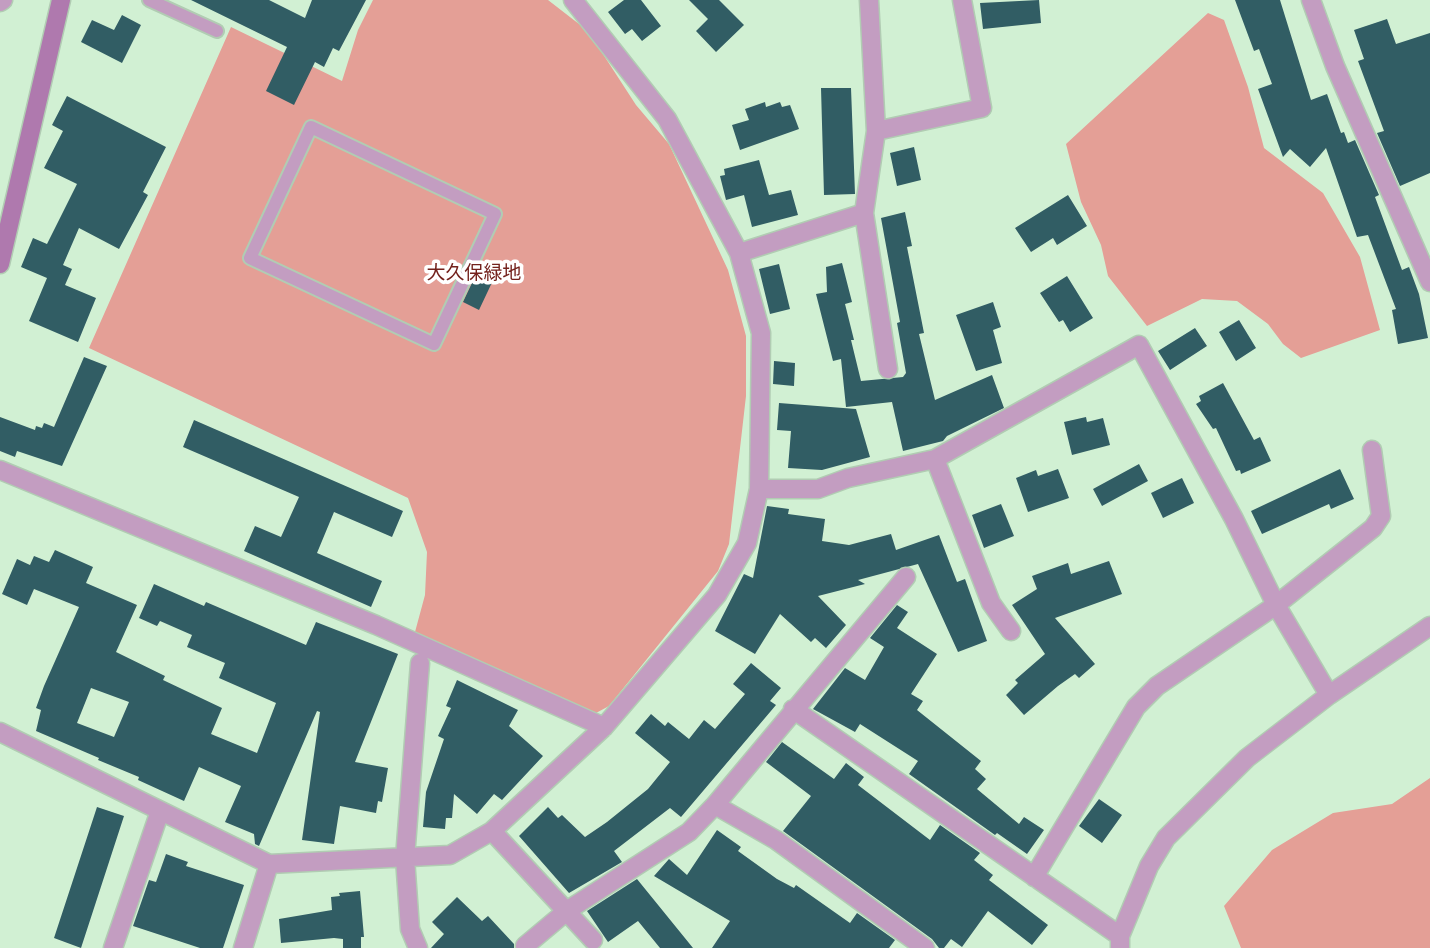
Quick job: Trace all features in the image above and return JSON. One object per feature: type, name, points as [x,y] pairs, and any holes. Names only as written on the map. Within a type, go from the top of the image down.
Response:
[{"type":"street","points":[[0,264],[61,0]]},
{"type":"street","points":[[869,0],[876,131],[863,214],[888,369]]},
{"type":"street","points":[[876,131],[982,108],[962,0]]},
{"type":"street","points":[[1311,0],[1335,66],[1430,282]]},
{"type":"street","points":[[0,732],[269,864],[450,855],[492,831],[604,727],[717,595],[747,543],[759,489],[761,333],[738,253],[667,119],[584,3]]},
{"type":"street","points":[[738,253],[863,214]]},
{"type":"street","points":[[759,489],[818,489],[848,478],[935,459],[1139,345],[1234,519],[1276,605],[1329,695]]},
{"type":"street","points":[[1034,877],[1136,707],[1157,686],[1276,605],[1373,528],[1381,516],[1372,450]]},
{"type":"street","points":[[935,459],[991,603],[1011,631]]},
{"type":"street","points":[[0,470],[376,625],[604,727]]},
{"type":"street","points":[[525,946],[568,910],[689,832],[715,805],[906,577]]},
{"type":"street","points":[[793,709],[1034,877],[1120,942],[1149,866],[1166,838],[1247,758],[1329,695],[1430,625]]},
{"type":"street","points":[[418,948],[410,929],[405,858],[421,663]]},
{"type":"street","points":[[715,805],[776,840],[925,948]]},
{"type":"street","points":[[113,948],[160,811]]},
{"type":"street","points":[[492,831],[593,940]]},
{"type":"street","points":[[243,948],[269,864]]},
{"type":"lane","points":[[149,0],[217,32]]},
{"type":"lane","points":[[311,127],[495,214],[434,344],[250,258],[311,127]]},
{"type":"green space","name":"大久保緑地","points":[[373,0],[548,0],[588,31],[636,105],[669,144],[728,270],[746,336],[746,396],[729,544],[718,571],[609,706],[596,713],[415,632],[425,595],[427,552],[408,498],[89,348],[231,27],[342,81],[358,30]]},
{"type":"green space","points":[[1208,13],[1224,20],[1248,87],[1264,148],[1323,193],[1360,257],[1380,330],[1301,358],[1283,344],[1268,324],[1237,301],[1202,299],[1147,326],[1108,276],[1101,245],[1081,202],[1066,144]]},
{"type":"green space","points":[[1430,778],[1430,948],[1241,948],[1224,906],[1272,850],[1333,813],[1392,804]]},
{"type":"building","points":[[191,0],[269,0],[305,18],[312,0],[366,0],[339,51],[333,48],[324,67],[315,62],[294,105],[266,91],[287,47]]},
{"type":"building","points":[[624,0],[641,0],[661,26],[642,41],[632,29],[625,34],[608,12]]},
{"type":"building","points":[[689,0],[719,0],[744,25],[716,52],[696,31],[708,19]]},
{"type":"building","points":[[1039,0],[1041,23],[983,29],[980,3]]},
{"type":"building","points":[[1235,0],[1280,0],[1311,100],[1327,94],[1341,133],[1344,132],[1348,143],[1355,140],[1379,195],[1375,197],[1402,270],[1409,267],[1419,294],[1428,338],[1398,344],[1392,310],[1396,309],[1368,235],[1357,237],[1326,148],[1310,167],[1290,149],[1283,157],[1258,89],[1272,84],[1259,49],[1254,51]]},
{"type":"building","points":[[122,15],[141,25],[122,63],[81,42],[92,20],[114,30]]},
{"type":"building","points":[[1387,19],[1396,44],[1430,33],[1430,173],[1400,186],[1377,133],[1384,131],[1358,61],[1364,59],[1354,30]]},
{"type":"building","points":[[821,88],[851,88],[855,194],[824,195]]},
{"type":"building","points":[[67,96],[166,147],[143,192],[148,195],[119,249],[79,228],[63,265],[72,269],[65,285],[96,298],[78,342],[29,321],[47,278],[21,267],[33,238],[47,244],[77,184],[44,168],[63,131],[52,125]]},
{"type":"building","points":[[765,102],[766,107],[780,102],[782,107],[790,105],[799,129],[740,150],[732,125],[749,120],[745,109]]},
{"type":"building","points":[[914,147],[921,180],[897,186],[890,153]]},
{"type":"building","points":[[759,160],[769,195],[791,190],[798,215],[752,227],[744,195],[726,200],[720,176],[725,175],[724,169]]},
{"type":"building","points":[[1068,195],[1087,226],[1057,245],[1053,238],[1031,252],[1015,228]]},
{"type":"building","points":[[905,212],[912,246],[907,247],[924,333],[919,334],[935,400],[992,375],[1004,408],[947,436],[943,441],[903,451],[892,402],[846,407],[841,359],[833,361],[816,294],[827,292],[826,267],[842,263],[852,302],[845,304],[861,381],[903,377],[906,373],[897,323],[900,322],[881,218]]},
{"type":"building","points":[[779,264],[790,309],[770,314],[759,269]]},
{"type":"building","points":[[480,266],[496,274],[479,310],[463,302]]},
{"type":"building","points":[[1067,276],[1093,318],[1070,332],[1063,320],[1059,322],[1040,293]]},
{"type":"building","points":[[993,302],[1001,327],[993,330],[1002,363],[976,371],[956,315]]},
{"type":"building","points":[[1239,320],[1256,348],[1236,361],[1219,332]]},
{"type":"building","points":[[1195,328],[1207,346],[1170,370],[1158,351]]},
{"type":"building","points":[[84,357],[107,366],[62,466],[17,451],[15,457],[0,451],[0,417],[35,430],[36,426],[42,428],[44,423],[54,427]]},
{"type":"building","points":[[774,361],[795,363],[794,386],[773,384]]},
{"type":"building","points":[[1223,383],[1254,440],[1260,437],[1271,461],[1241,474],[1240,470],[1236,471],[1216,428],[1213,429],[1196,404],[1201,401],[1199,396]]},
{"type":"building","points":[[779,403],[856,409],[870,457],[822,470],[788,468],[791,431],[777,430]]},
{"type":"building","points":[[1086,417],[1087,422],[1103,418],[1110,445],[1072,455],[1064,422]]},
{"type":"building","points":[[194,420],[403,511],[392,537],[334,512],[317,553],[382,581],[371,607],[244,551],[255,526],[281,537],[299,497],[183,447]]},
{"type":"building","points":[[1139,464],[1148,481],[1102,506],[1093,489]]},
{"type":"building","points":[[1058,469],[1069,498],[1028,512],[1016,478],[1036,470],[1038,476]]},
{"type":"building","points":[[1340,469],[1354,499],[1331,509],[1329,504],[1262,534],[1251,511]]},
{"type":"building","points":[[1182,478],[1194,503],[1163,518],[1151,493]]},
{"type":"building","points":[[1001,504],[1014,536],[984,548],[972,515]]},
{"type":"building","points":[[767,506],[789,509],[788,514],[825,519],[822,541],[849,545],[891,534],[896,550],[939,535],[957,582],[965,579],[987,641],[958,652],[918,564],[858,580],[865,584],[818,596],[846,625],[826,648],[815,638],[811,642],[780,614],[755,654],[715,631],[744,574],[753,578]]},
{"type":"building","points":[[55,550],[93,567],[86,583],[137,605],[116,652],[165,676],[163,680],[222,708],[211,734],[257,753],[276,703],[219,678],[225,663],[187,647],[192,635],[160,621],[157,626],[139,618],[154,584],[204,606],[206,602],[306,645],[316,622],[398,654],[355,762],[388,768],[382,802],[378,801],[376,813],[340,806],[334,844],[302,840],[320,712],[317,711],[259,846],[255,844],[254,834],[225,822],[241,786],[199,767],[184,801],[138,780],[139,777],[98,760],[99,758],[36,731],[41,710],[36,708],[79,607],[34,589],[27,605],[2,594],[17,559],[30,565],[34,556],[49,562]],"holes":[[[91,688],[129,702],[114,737],[77,723]]]},
{"type":"building","points":[[1109,561],[1122,594],[1055,618],[1095,664],[1079,678],[1075,674],[1058,686],[1024,715],[1006,695],[1018,683],[1015,680],[1045,654],[1012,605],[1037,589],[1032,576],[1068,563],[1071,574]]},
{"type":"building","points":[[897,605],[908,612],[897,628],[937,654],[911,694],[923,701],[917,710],[981,761],[975,769],[986,779],[977,789],[1019,824],[1024,817],[1044,830],[1027,854],[997,833],[995,835],[909,774],[918,761],[860,724],[855,732],[813,709],[845,668],[865,680],[884,647],[870,638]]},
{"type":"building","points":[[751,663],[781,688],[770,701],[776,705],[681,817],[670,808],[614,851],[622,862],[569,893],[519,836],[548,807],[558,818],[562,815],[585,837],[607,822],[648,789],[670,762],[635,733],[651,714],[665,726],[668,722],[689,739],[704,720],[715,729],[745,694],[733,684]]},
{"type":"building","points":[[457,680],[518,710],[509,726],[543,756],[502,800],[494,794],[477,814],[454,794],[452,818],[446,818],[445,829],[423,827],[426,792],[444,739],[438,736],[451,708],[446,706]]},
{"type":"building","points":[[782,742],[834,779],[846,763],[864,777],[858,785],[930,840],[940,825],[980,853],[974,860],[993,875],[989,880],[1048,925],[1032,945],[988,911],[962,947],[951,939],[944,948],[939,948],[932,939],[783,831],[811,796],[766,762]]},
{"type":"building","points":[[1099,799],[1122,815],[1102,843],[1079,826]]},
{"type":"building","points":[[97,807],[124,816],[81,948],[54,938]]},
{"type":"building","points":[[717,830],[741,847],[738,851],[777,879],[794,888],[796,885],[850,923],[857,913],[895,940],[889,948],[712,948],[730,921],[654,876],[669,859],[687,875]]},
{"type":"building","points":[[166,854],[188,862],[186,866],[244,885],[223,948],[200,948],[133,926],[149,880],[156,882]]},
{"type":"building","points":[[637,879],[693,948],[660,948],[638,921],[608,942],[587,911]]},
{"type":"building","points":[[360,891],[364,937],[361,937],[361,948],[343,948],[343,939],[334,938],[281,943],[279,919],[332,910],[331,897],[340,896],[339,893]]},
{"type":"building","points":[[457,897],[482,921],[488,916],[514,944],[514,948],[431,948],[444,934],[432,922]]}]
